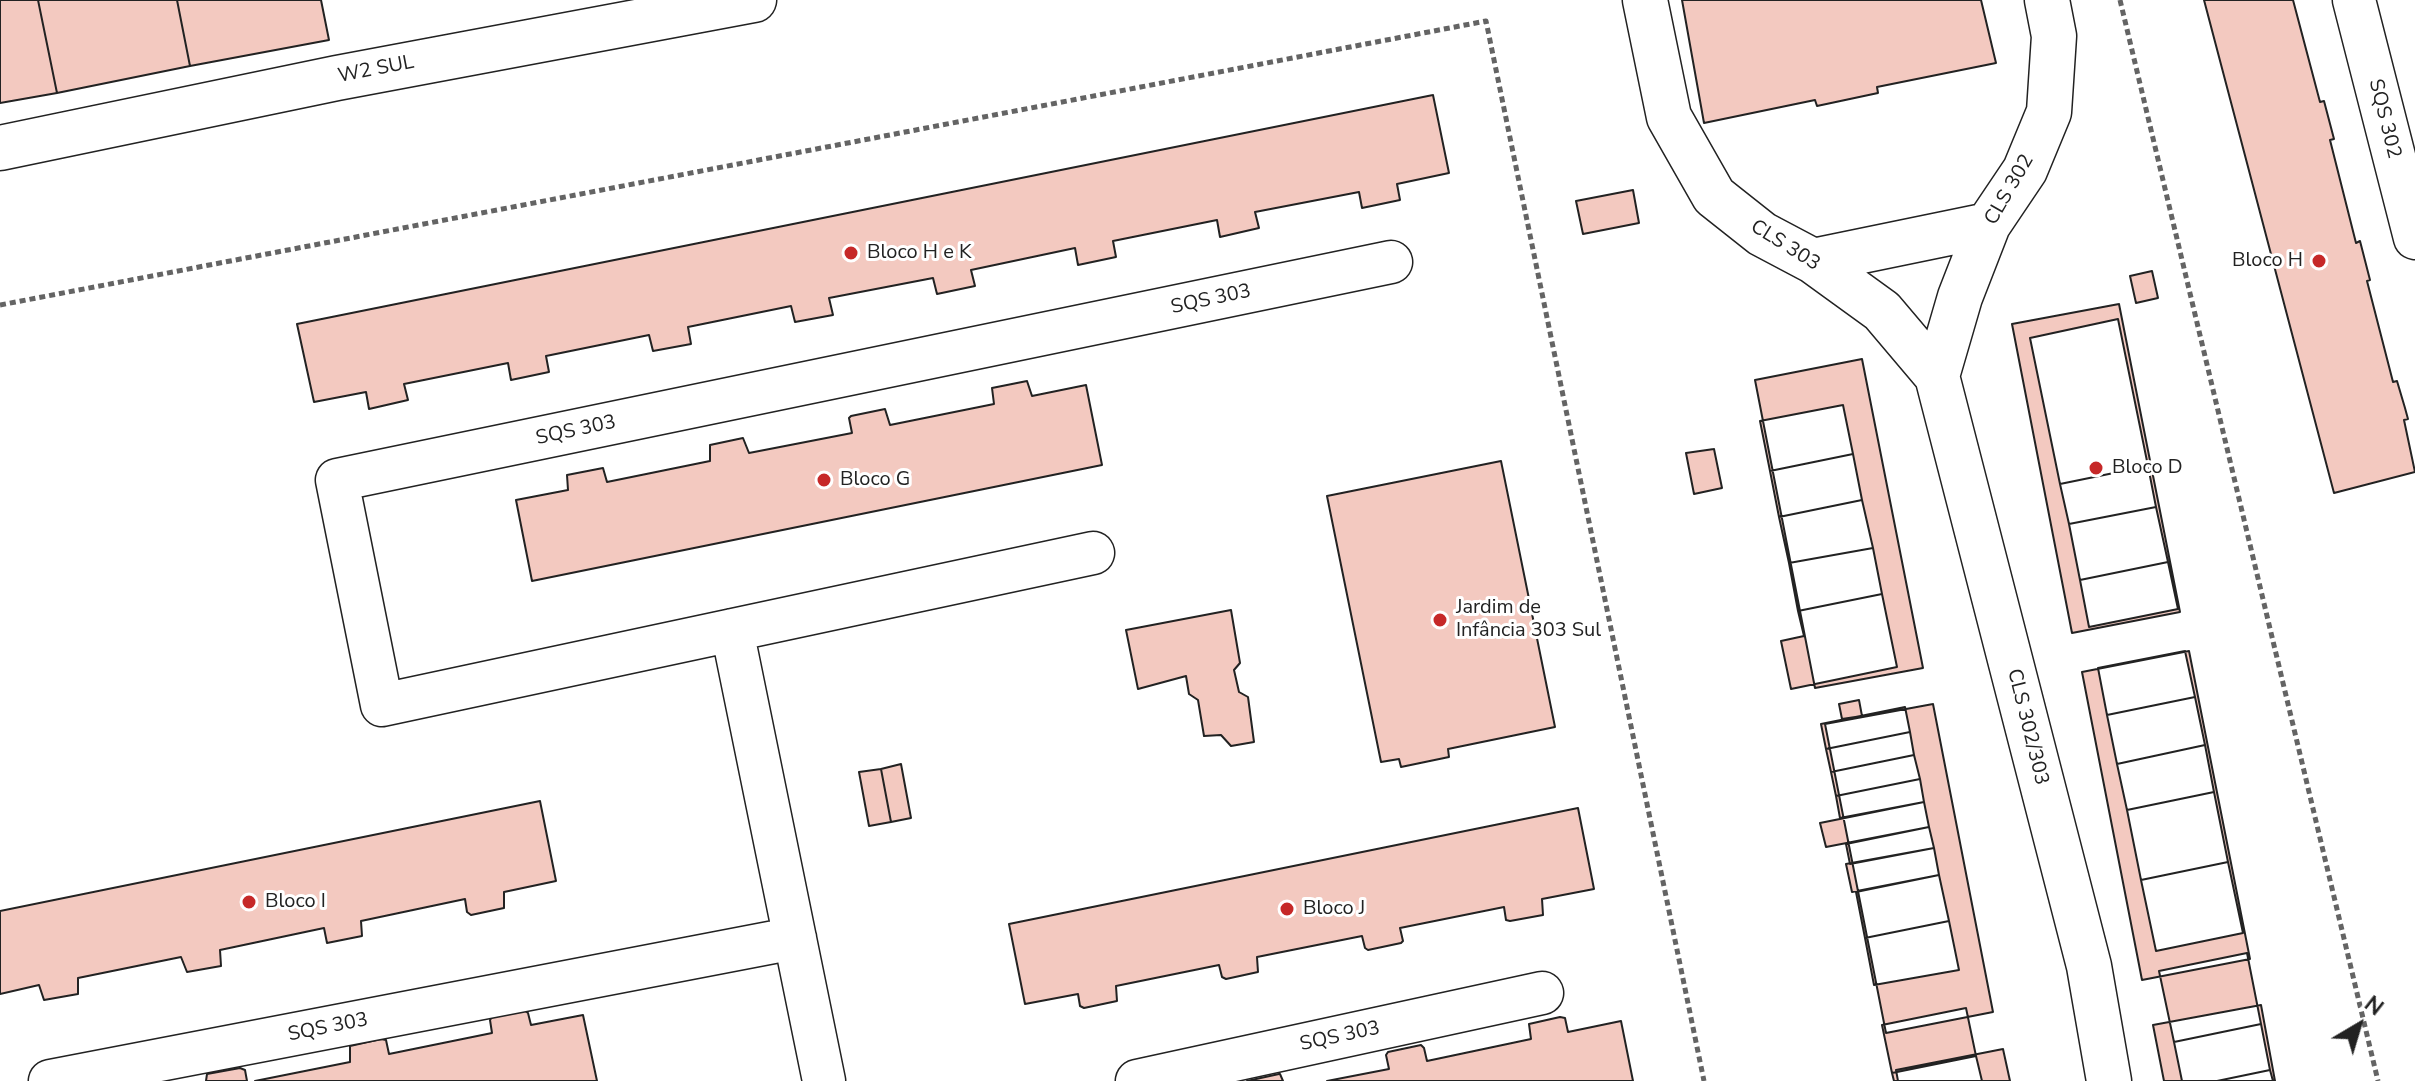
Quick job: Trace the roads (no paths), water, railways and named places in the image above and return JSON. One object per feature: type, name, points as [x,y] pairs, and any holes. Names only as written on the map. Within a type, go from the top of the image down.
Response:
[{"type":"street","name":"W2 SUL","points":[[0,148],[337,78],[754,0]]},
{"type":"street","name":"CLS 303","points":[[1645,0],[1669,117],[1714,196],[1762,234],[1813,261],[1882,311],[1937,376]]},
{"type":"street","name":"CLS 302","points":[[1937,376],[1960,297],[1988,225],[2025,170],[2049,112],[2054,36],[2047,0]]},
{"type":"street","name":"SQS 302","points":[[2354,0],[2415,238]]},
{"type":"street","points":[[1813,261],[1988,225]]},
{"type":"street","name":"SQS 303","points":[[1093,553],[382,705],[337,480],[1391,262]]},
{"type":"street","name":"CLS 302/303","points":[[1937,376],[2089,966],[2109,1081]]},
{"type":"street","points":[[732,630],[824,1081]]},
{"type":"street","name":"SQS 303","points":[[50,1081],[795,938]]},
{"type":"street","name":"SQS 303","points":[[1137,1081],[1542,993]]},
{"type":"place","name":"Bloco H e K","points":[[851,253]]},
{"type":"place","name":"Bloco H","points":[[2319,261]]},
{"type":"place","name":"Bloco D","points":[[2096,468]]},
{"type":"place","name":"Bloco G","points":[[824,480]]},
{"type":"place","name":"Jardim de Infância 303 Sul","points":[[1440,620]]},
{"type":"place","name":"Bloco I","points":[[249,902]]},
{"type":"place","name":"Bloco J","points":[[1287,909]]}]
